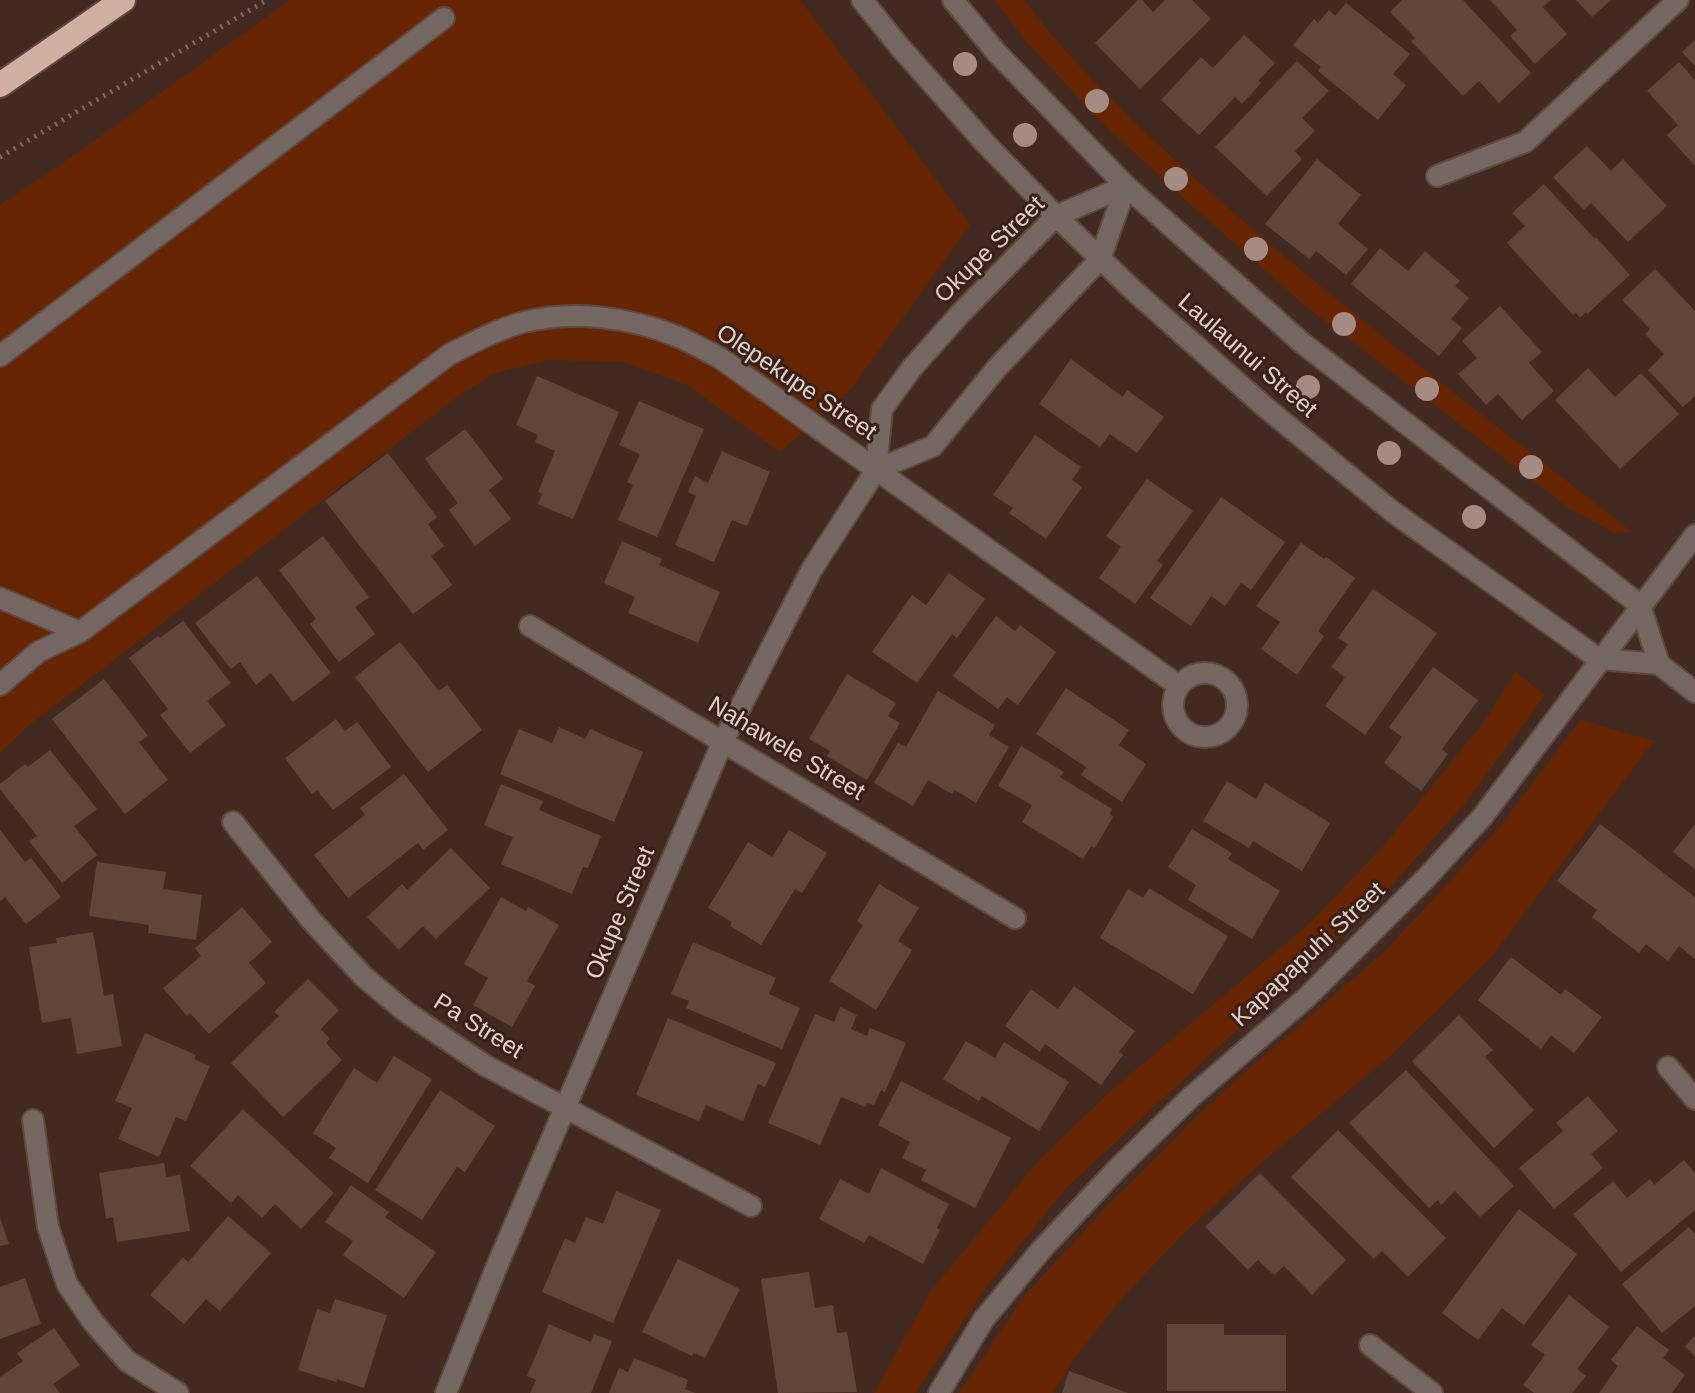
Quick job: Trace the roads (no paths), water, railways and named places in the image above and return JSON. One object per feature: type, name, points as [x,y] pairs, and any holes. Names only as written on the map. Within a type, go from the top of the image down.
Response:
[{"type":"highway","points":[[0,85],[123,0]]},
{"type":"street","name":"Laulaunui Street","points":[[862,0],[985,143],[1056,216],[1265,407],[1393,512],[1599,659]]},
{"type":"street","name":"Laulaunui Street","points":[[953,0],[996,52],[1126,186],[1301,342],[1640,605]]},
{"type":"street","points":[[1437,176],[1525,142],[1678,0]]},
{"type":"street","points":[[0,356],[444,18]]},
{"type":"street","name":"Okupe Street","points":[[446,1393],[499,1261],[723,741],[812,569],[876,470],[882,409],[912,368],[960,314],[1056,216],[1126,186]]},
{"type":"street","points":[[876,470],[933,446],[996,369],[1100,259],[1126,186]]},
{"type":"street","name":"Olepekupe Street","points":[[0,685],[38,652],[80,632],[450,354],[524,322],[597,317],[638,324],[677,337],[720,358],[1179,686]]},
{"type":"street","name":"Kapapapuhi Street","points":[[939,1393],[984,1319],[1042,1249],[1118,1168],[1180,1107],[1306,998],[1483,816],[1695,535]]},
{"type":"street","points":[[0,598],[80,632]]},
{"type":"street","points":[[1640,605],[1659,664]]},
{"type":"street","name":"Nahawele Street","points":[[530,626],[1015,918]]},
{"type":"street","points":[[1599,659],[1659,664],[1695,692]]},
{"type":"street","name":"Pa Street","points":[[233,822],[311,920],[364,977],[406,1012],[486,1066],[751,1206]]},
{"type":"street","points":[[1668,1067],[1695,1099]]},
{"type":"street","points":[[33,1120],[48,1227],[67,1284],[93,1322],[127,1361],[178,1393]]},
{"type":"street","points":[[1370,1345],[1432,1393]]}]
